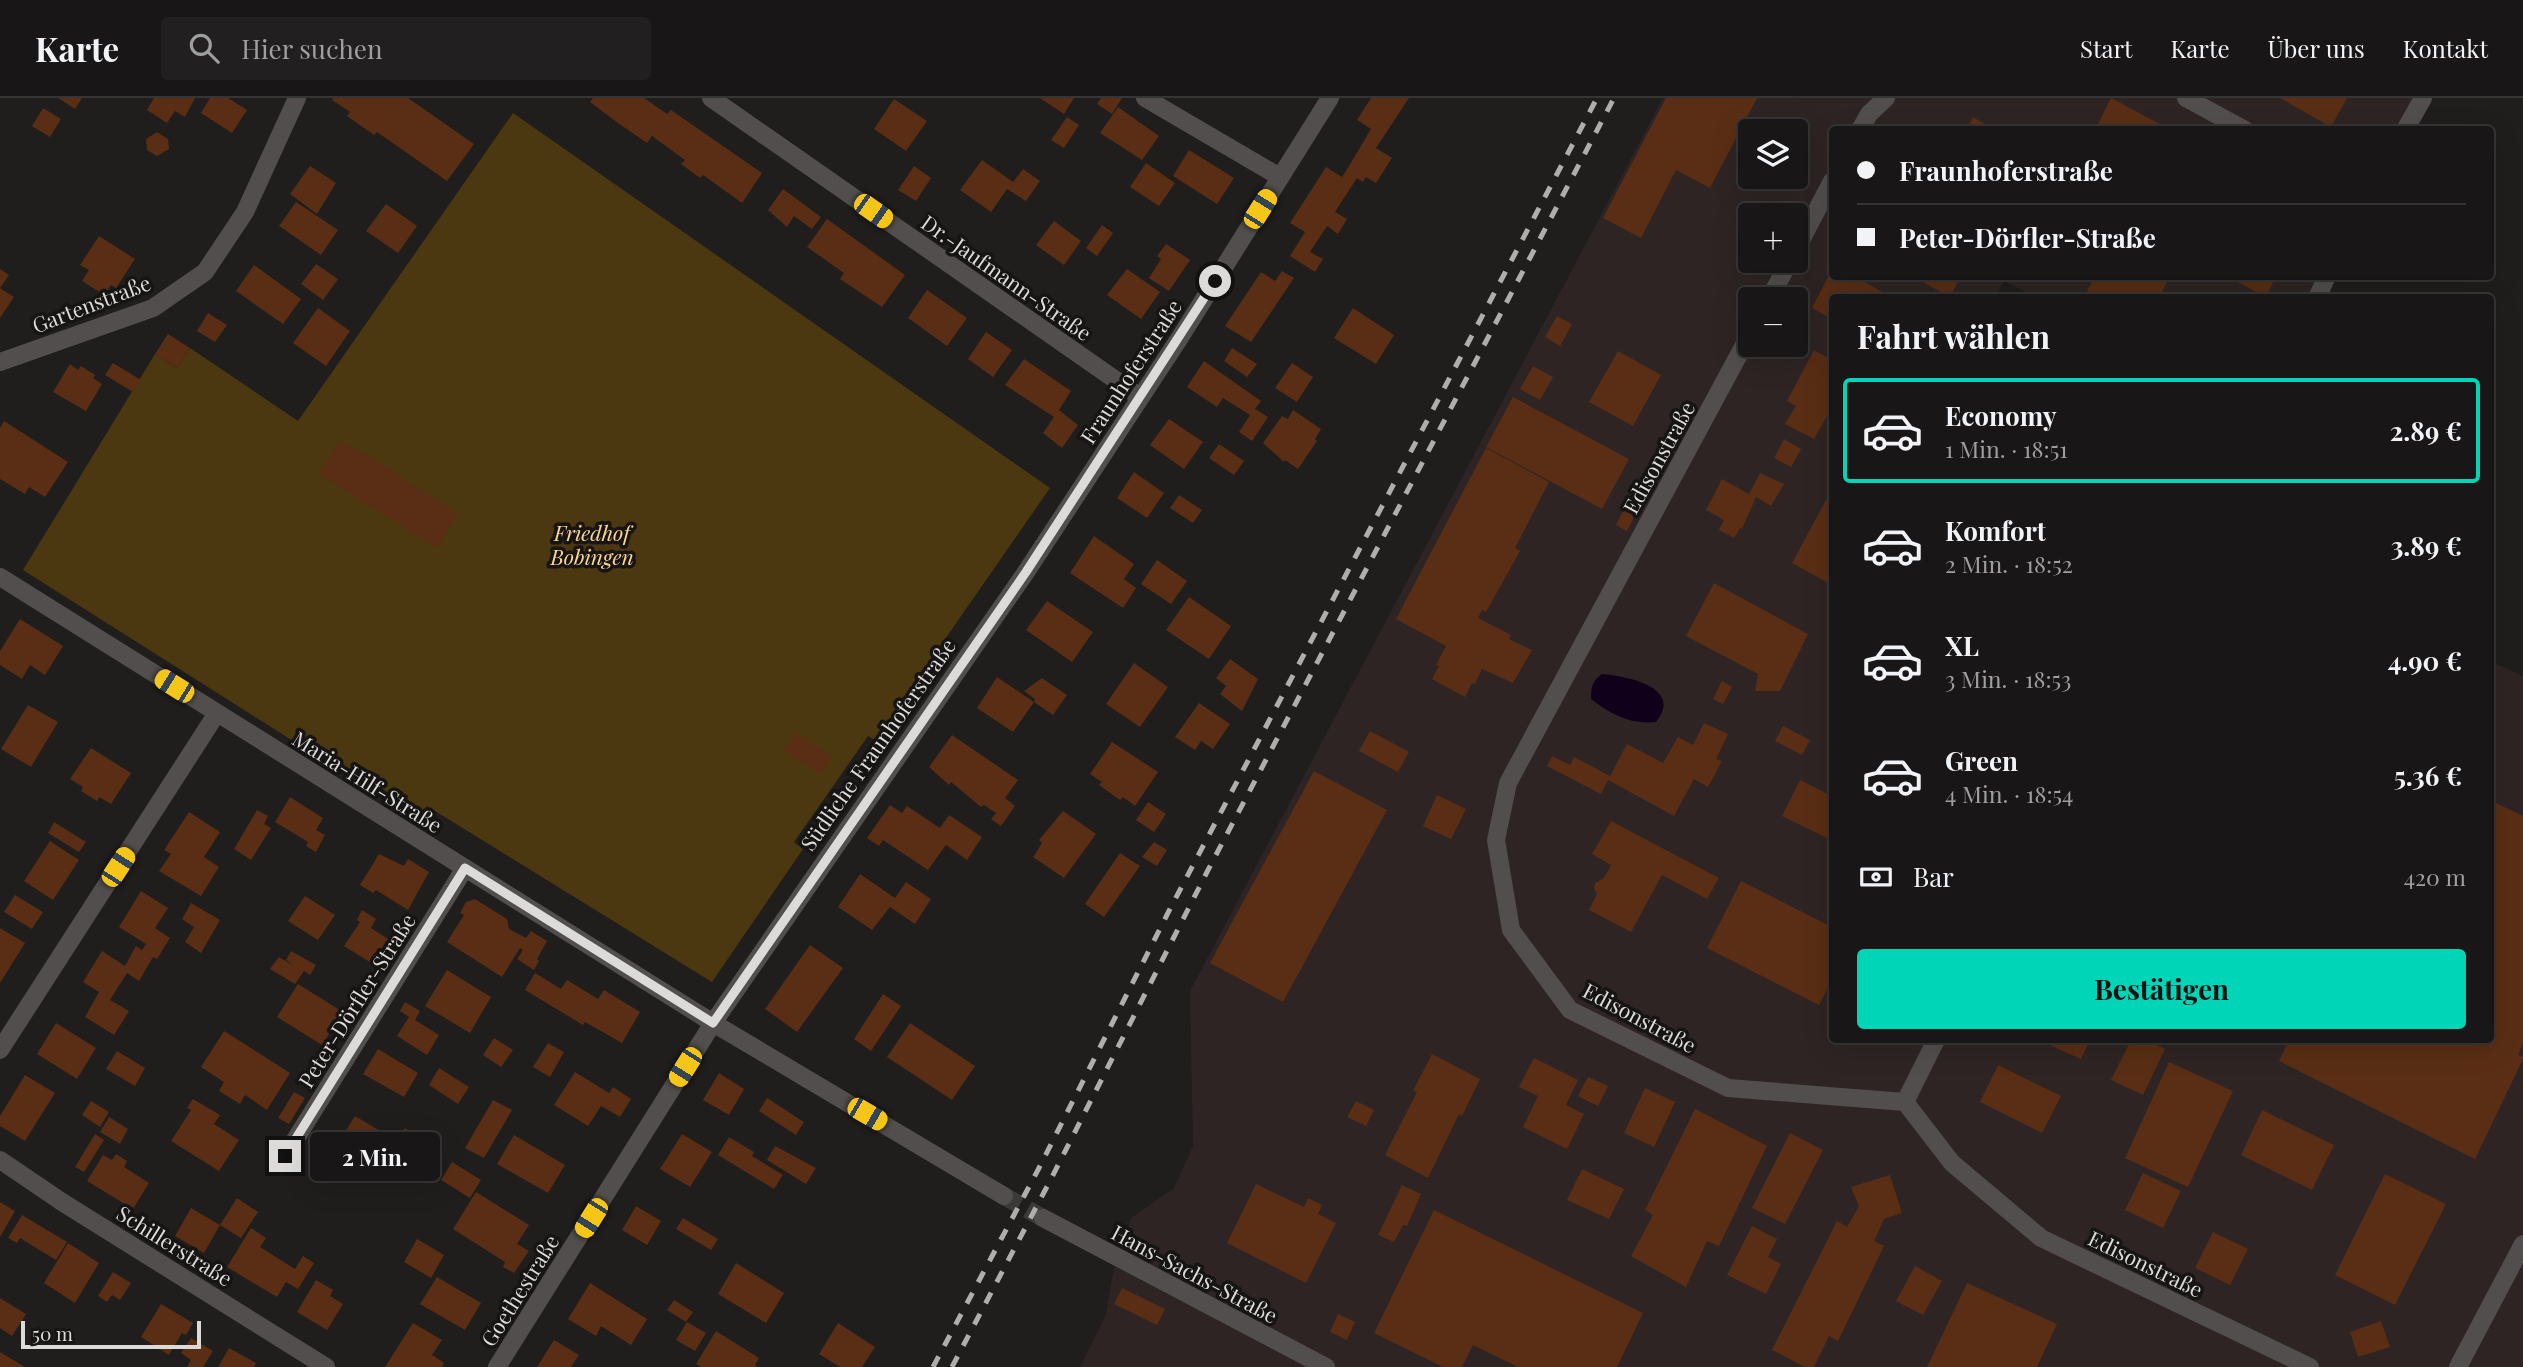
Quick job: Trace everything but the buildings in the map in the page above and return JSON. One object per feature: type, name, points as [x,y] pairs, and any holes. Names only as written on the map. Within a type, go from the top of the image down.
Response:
[{"type":"street","name":"Gartenstraße","points":[[0,362],[153,308],[205,272],[245,212],[297,98]]},
{"type":"street","name":"Dr.-Jaufmann-Straße","points":[[711,98],[1140,397]]},
{"type":"street","points":[[1145,98],[1280,177]]},
{"type":"street","name":"Fraunhoferstraße","points":[[1079,490],[1330,98]]},
{"type":"street","points":[[1862,126],[1869,114],[1886,98]]},
{"type":"street","points":[[2186,98],[2238,126]]},
{"type":"street","points":[[2407,126],[2423,98]]},
{"type":"street","points":[[1808,227],[1829,187]]},
{"type":"street","name":"Edisonstraße","points":[[1738,356],[1508,783],[1496,839],[1511,930],[1570,1010],[1728,1088],[1905,1102],[1952,1163],[2041,1238],[2311,1367]]},
{"type":"street","name":"Südliche Fraunhoferstraße","points":[[713,1023],[1026,572],[1079,490]]},
{"type":"street","name":"Maria-Hilf-Straße","points":[[0,577],[713,1023]]},
{"type":"street","points":[[0,1050],[217,713]]},
{"type":"street","name":"Peter-Dörfler-Straße","points":[[285,1156],[465,868]]},
{"type":"street","points":[[713,1023],[1004,1196]]},
{"type":"street","name":"Goethestraße","points":[[497,1367],[713,1023]]},
{"type":"street","points":[[1905,1102],[1934,1043]]},
{"type":"street","name":"Schillerstraße","points":[[0,1160],[62,1202],[326,1367]]},
{"type":"street","name":"Hans-Sachs-Straße","points":[[1043,1218],[1326,1367]]},
{"type":"street","points":[[2458,1367],[2523,1244]]},
{"type":"shaded area","points":[[1663,98],[2423,98],[2407,126],[1829,126],[1829,280],[2326,280],[2319,294],[2030,294],[2004,281],[1998,294],[1829,294],[1829,1043],[2494,1043],[2494,663],[2523,676],[2523,1367],[1080,1367],[1106,1315],[1112,1277],[1131,1218],[1174,1188],[1193,1146],[1190,991]]},
{"type":"shaded area","points":[[1602,674],[1637,681],[1658,692],[1663,700],[1663,710],[1656,722],[1638,722],[1621,717],[1591,699],[1593,685]]},
{"type":"green space","name":"Friedhof Bobingen","points":[[513,113],[1050,488],[875,740],[868,736],[794,842],[803,849],[712,982],[427,806],[418,820],[23,570],[155,354],[177,368],[190,348],[298,421]]},
{"type":"tunnel","points":[[1004,1196],[1043,1218]]},
{"type":"railway","points":[[933,1367],[1039,1168],[1171,907],[1597,98]]},
{"type":"railway","points":[[952,1367],[1207,872],[1614,98]]},
{"type":"route","points":[[285,1156],[465,868],[713,1023],[856,813],[1026,572],[1215,281]]}]
